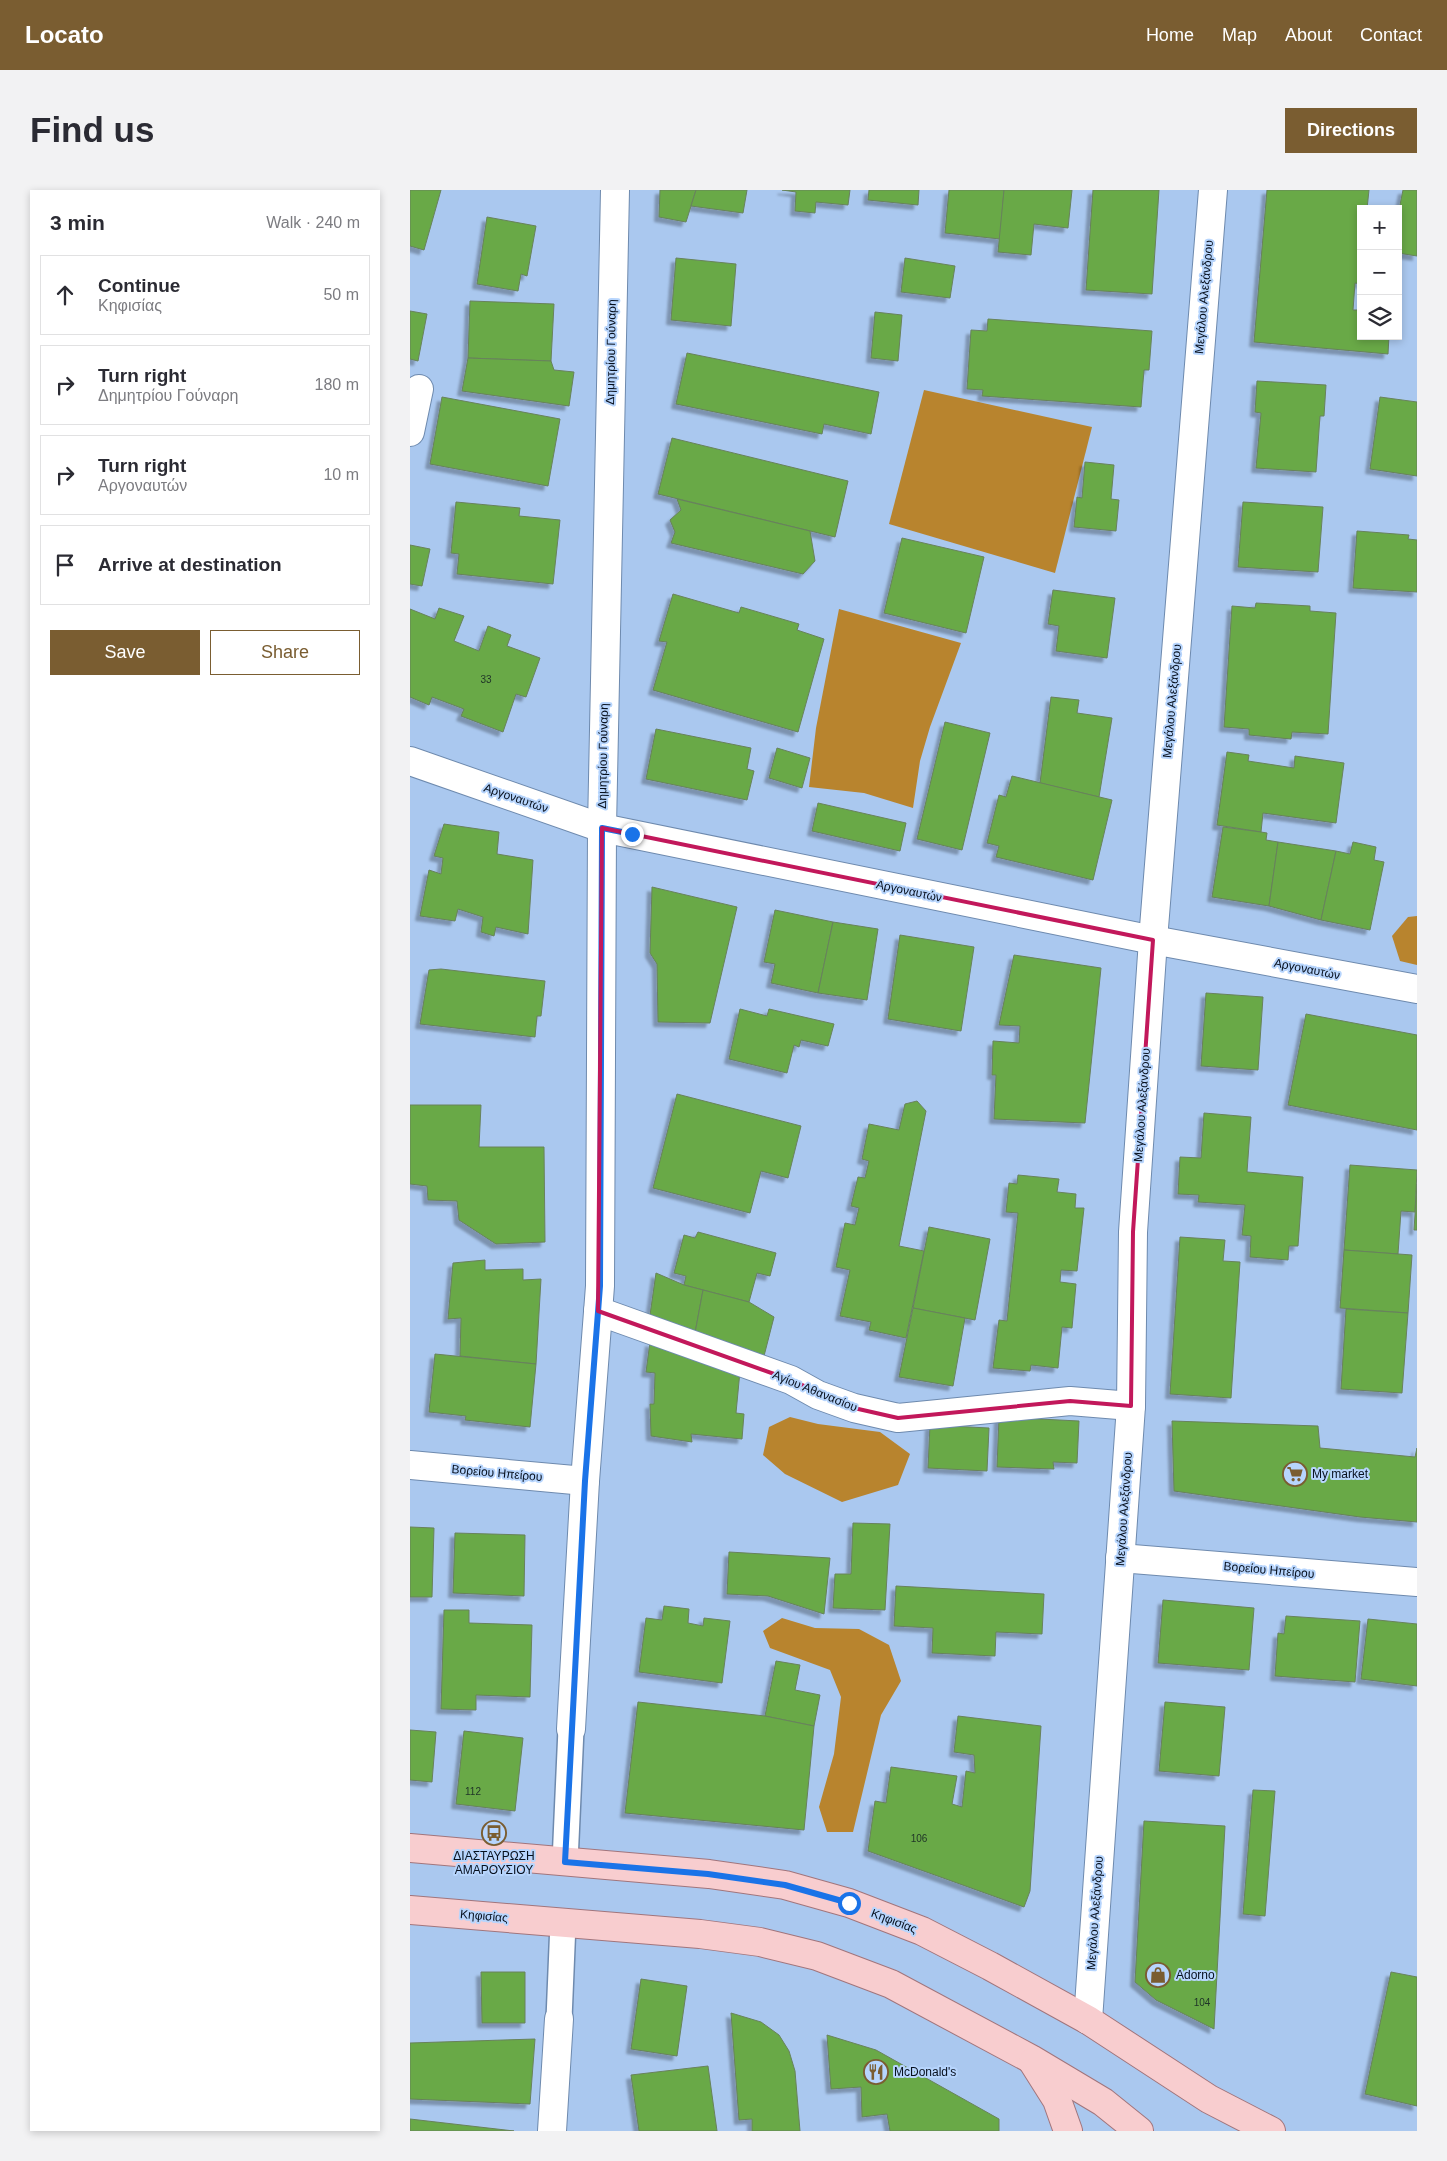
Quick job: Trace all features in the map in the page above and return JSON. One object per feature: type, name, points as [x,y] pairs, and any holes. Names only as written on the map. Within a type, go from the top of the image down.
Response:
[{"type":"main road","name":"Κηφισίας","points":[[410,1848],[708,1874],[785,1885],[849,1903],[922,1931],[1088,2020],[1209,2099],[1271,2131]]},
{"type":"main road","name":"Κηφισίας","points":[[410,1910],[751,1941],[817,1956],[891,1984],[1031,2059],[1103,2102],[1139,2131]]},
{"type":"main road","points":[[1031,2059],[1057,2100],[1068,2131]]},
{"type":"street","name":"Δημητρίου Γούναρη","points":[[565,1862],[585,1481],[600,1276],[602,828],[615,190]]},
{"type":"street","name":"Μεγάλου Αλεξάνδρου","points":[[1088,2020],[1131,1406],[1133,1232],[1153,940],[1212,190]]},
{"type":"street","points":[[410,432],[419,389]]},
{"type":"street","name":"Αργοναυτών","points":[[410,761],[602,828],[1153,940],[1417,989]]},
{"type":"street","name":"Αγίου Αθανασίου","points":[[598,1311],[792,1380],[818,1395],[854,1408],[898,1418],[1070,1400],[1131,1406]]},
{"type":"street","name":"Βορείου Ηπείρου","points":[[410,1465],[585,1481]]},
{"type":"street","name":"Βορείου Ηπείρου","points":[[1120,1558],[1417,1582]]},
{"type":"street","points":[[552,2131],[563,1923]]},
{"type":"highlighted area","points":[[602,828],[1153,940],[1133,1232],[1131,1406],[1070,1401],[898,1418],[854,1408],[791,1380],[598,1311]]},
{"type":"shaded area","points":[[924,390],[1092,427],[1055,573],[889,524]]},
{"type":"shaded area","points":[[839,609],[961,643],[930,727],[920,761],[913,808],[864,793],[809,787],[816,728]]},
{"type":"shaded area","points":[[1417,916],[1417,965],[1400,961],[1392,936],[1408,917]]},
{"type":"shaded area","points":[[790,1417],[818,1424],[880,1432],[910,1454],[898,1485],[842,1502],[785,1474],[763,1455],[769,1427]]},
{"type":"shaded area","points":[[782,1618],[815,1628],[859,1629],[889,1645],[901,1681],[881,1715],[853,1832],[827,1832],[819,1807],[834,1754],[841,1697],[830,1670],[770,1648],[763,1631]]},
{"type":"building","points":[[410,190],[441,190],[424,250],[410,246]]},
{"type":"building","points":[[660,190],[696,190],[686,222],[659,217]]},
{"type":"building","points":[[696,190],[747,190],[743,213],[691,206]]},
{"type":"building","points":[[782,190],[850,190],[848,205],[816,202],[815,213],[795,211],[796,192]]},
{"type":"building","points":[[869,190],[919,190],[918,205],[868,200]]},
{"type":"building","points":[[949,190],[1004,190],[1000,239],[945,233]]},
{"type":"building","points":[[1004,190],[1072,190],[1068,228],[1034,224],[1031,255],[998,252]]},
{"type":"building","points":[[1093,190],[1159,190],[1152,294],[1086,290]]},
{"type":"building","points":[[1267,190],[1369,190],[1367,205],[1357,205],[1357,283],[1355,283],[1353,310],[1357,310],[1357,340],[1389,340],[1388,354],[1254,342]]},
{"type":"building","points":[[1403,190],[1417,190],[1417,256],[1402,254],[1402,205],[1400,205]]},
{"type":"building","points":[[487,217],[536,226],[527,276],[521,274],[518,291],[477,284]]},
{"type":"building","points":[[676,258],[736,264],[731,326],[671,320]]},
{"type":"building","points":[[905,258],[955,266],[950,298],[901,292]]},
{"type":"building","points":[[470,301],[554,304],[551,361],[468,358]]},
{"type":"building","points":[[410,311],[427,314],[418,361],[410,359]]},
{"type":"building","points":[[875,312],[902,315],[898,361],[871,358]]},
{"type":"building","points":[[988,319],[1152,331],[1149,370],[1144,370],[1141,407],[982,396],[983,390],[967,389],[971,330],[987,331]]},
{"type":"building","points":[[687,353],[879,392],[871,434],[824,424],[822,434],[676,404]]},
{"type":"building","points":[[468,358],[551,361],[554,370],[574,372],[569,406],[462,391]]},
{"type":"building","points":[[1257,381],[1326,385],[1324,416],[1320,416],[1316,472],[1256,468],[1261,413],[1255,412]]},
{"type":"building","points":[[442,397],[560,419],[548,486],[430,464]]},
{"type":"building","points":[[1380,397],[1417,402],[1417,476],[1370,469]]},
{"type":"building","points":[[672,438],[848,481],[835,537],[658,494]]},
{"type":"building","points":[[1085,462],[1114,465],[1111,499],[1119,500],[1116,531],[1074,527],[1077,497],[1082,498]]},
{"type":"building","points":[[677,499],[810,531],[815,561],[803,574],[671,543],[675,532],[670,520],[681,510]]},
{"type":"building","points":[[456,502],[520,508],[519,516],[560,520],[553,584],[457,574],[459,554],[451,553]]},
{"type":"building","points":[[1243,502],[1323,507],[1318,572],[1238,567]]},
{"type":"building","points":[[1357,531],[1409,535],[1408,539],[1417,540],[1417,592],[1353,588]]},
{"type":"building","points":[[902,538],[984,557],[966,633],[884,613]]},
{"type":"building","points":[[410,545],[430,549],[422,586],[410,584]]},
{"type":"building","points":[[1053,590],[1115,598],[1107,658],[1056,651],[1059,626],[1048,624]]},
{"type":"building","points":[[673,594],[739,613],[741,607],[799,624],[797,630],[824,639],[798,732],[653,690],[667,642],[659,641]]},
{"type":"building","points":[[1256,603],[1310,606],[1310,611],[1336,613],[1328,734],[1292,732],[1291,739],[1249,735],[1249,729],[1224,727],[1232,606],[1255,608]]},
{"type":"building","points":[[439,608],[464,616],[454,641],[479,651],[488,626],[511,635],[507,646],[540,658],[526,697],[516,694],[503,732],[461,716],[464,709],[432,697],[429,705],[410,697],[410,609],[435,619]]},
{"type":"building","points":[[1051,697],[1079,700],[1077,713],[1112,718],[1099,797],[1040,783]]},
{"type":"building","points":[[945,722],[990,733],[962,850],[917,839]]},
{"type":"building","points":[[656,729],[751,748],[747,769],[754,771],[747,800],[646,779]]},
{"type":"building","points":[[777,748],[810,758],[802,788],[769,778]]},
{"type":"building","points":[[1227,752],[1249,755],[1248,761],[1294,768],[1295,756],[1344,763],[1336,823],[1263,813],[1261,832],[1217,825]]},
{"type":"building","points":[[1012,776],[1112,800],[1093,880],[996,857],[999,846],[987,843],[999,795],[1006,797]]},
{"type":"building","points":[[818,803],[906,823],[900,851],[812,831]]},
{"type":"building","points":[[444,824],[499,832],[497,854],[533,860],[528,934],[496,927],[494,936],[481,932],[483,917],[458,909],[455,921],[420,916],[429,870],[441,874],[443,858],[434,856]]},
{"type":"building","points":[[1223,827],[1267,833],[1266,840],[1278,842],[1269,906],[1212,897]]},
{"type":"building","points":[[1278,842],[1336,851],[1321,920],[1269,906]]},
{"type":"building","points":[[1353,842],[1376,847],[1374,860],[1384,862],[1370,930],[1321,920],[1336,851],[1350,854]]},
{"type":"building","points":[[652,887],[737,907],[710,1023],[658,1022],[657,964],[650,953]]},
{"type":"building","points":[[775,910],[833,922],[818,993],[771,983],[775,964],[764,962]]},
{"type":"building","points":[[833,922],[878,929],[867,1000],[818,993]]},
{"type":"building","points":[[900,935],[974,947],[961,1031],[888,1019]]},
{"type":"building","points":[[1014,955],[1101,968],[1085,1123],[994,1119],[996,1075],[992,1075],[993,1041],[1019,1043],[1020,1026],[999,1025]]},
{"type":"building","points":[[441,969],[545,981],[541,1016],[537,1016],[535,1037],[420,1024],[429,970]]},
{"type":"building","points":[[1206,993],[1263,997],[1258,1070],[1201,1066]]},
{"type":"building","points":[[740,1009],[767,1016],[769,1009],[834,1024],[828,1046],[801,1040],[799,1047],[794,1045],[787,1073],[729,1059]]},
{"type":"building","points":[[1306,1014],[1417,1035],[1417,1130],[1288,1105]]},
{"type":"building","points":[[677,1094],[801,1126],[788,1178],[761,1171],[750,1213],[653,1188]]},
{"type":"building","points":[[917,1101],[926,1111],[899,1246],[924,1251],[906,1338],[869,1330],[871,1322],[840,1316],[850,1270],[836,1267],[845,1223],[855,1225],[859,1208],[851,1206],[858,1177],[865,1178],[869,1161],[862,1159],[869,1124],[899,1130],[905,1104]]},
{"type":"building","points":[[410,1105],[481,1105],[479,1147],[544,1147],[545,1242],[496,1244],[459,1220],[457,1201],[428,1200],[427,1186],[410,1184]]},
{"type":"building","points":[[1204,1113],[1251,1117],[1247,1172],[1303,1177],[1298,1246],[1289,1246],[1288,1260],[1250,1257],[1251,1236],[1242,1235],[1245,1205],[1198,1202],[1199,1195],[1178,1194],[1180,1157],[1201,1158]]},
{"type":"building","points":[[1350,1165],[1417,1170],[1415,1212],[1401,1211],[1398,1254],[1344,1250]]},
{"type":"building","points":[[1018,1175],[1059,1179],[1057,1192],[1076,1194],[1075,1208],[1084,1208],[1077,1271],[1061,1270],[1060,1282],[1076,1284],[1072,1328],[1062,1327],[1058,1368],[1031,1365],[1030,1371],[993,1368],[999,1320],[1007,1321],[1018,1213],[1006,1212],[1009,1183],[1017,1184]]},
{"type":"building","points":[[1417,1184],[1417,1230],[1414,1230]]},
{"type":"building","points":[[929,1227],[990,1239],[975,1320],[913,1308]]},
{"type":"building","points":[[698,1232],[776,1253],[770,1276],[757,1273],[749,1302],[684,1285],[686,1276],[674,1273],[684,1235],[695,1238]]},
{"type":"building","points":[[1180,1237],[1225,1240],[1223,1261],[1240,1262],[1231,1398],[1170,1394]]},
{"type":"building","points":[[1344,1250],[1412,1255],[1408,1313],[1340,1308]]},
{"type":"building","points":[[485,1260],[485,1270],[523,1269],[523,1280],[541,1279],[536,1364],[460,1356],[461,1318],[448,1319],[453,1263]]},
{"type":"building","points":[[656,1273],[684,1285],[703,1290],[695,1333],[650,1315]]},
{"type":"building","points":[[703,1290],[749,1302],[774,1317],[764,1356],[695,1333]]},
{"type":"building","points":[[913,1308],[965,1318],[953,1386],[899,1377]]},
{"type":"building","points":[[1346,1309],[1408,1313],[1402,1393],[1341,1389]]},
{"type":"building","points":[[650,1342],[740,1371],[736,1413],[744,1414],[742,1439],[691,1434],[692,1442],[651,1436],[650,1404],[654,1404],[655,1373],[646,1372]]},
{"type":"building","points":[[435,1354],[536,1364],[530,1427],[465,1420],[466,1416],[429,1412]]},
{"type":"building","points":[[999,1417],[1079,1421],[1077,1463],[1053,1462],[1054,1469],[997,1467]]},
{"type":"building","name":"My market","points":[[1172,1421],[1318,1426],[1320,1448],[1415,1457],[1417,1448],[1417,1522],[1360,1517],[1174,1491]]},
{"type":"building","points":[[930,1425],[989,1428],[987,1471],[928,1468]]},
{"type":"building","points":[[853,1523],[890,1524],[885,1610],[833,1608],[835,1574],[851,1574]]},
{"type":"building","points":[[410,1527],[434,1528],[432,1597],[410,1597]]},
{"type":"building","points":[[455,1533],[525,1535],[524,1596],[453,1593]]},
{"type":"building","points":[[729,1552],[830,1558],[824,1614],[768,1596],[727,1594]]},
{"type":"building","points":[[896,1586],[1044,1594],[1042,1634],[996,1632],[995,1656],[932,1653],[933,1628],[894,1626]]},
{"type":"building","points":[[1163,1600],[1254,1608],[1249,1670],[1158,1663]]},
{"type":"building","points":[[664,1606],[689,1609],[688,1623],[703,1626],[704,1618],[730,1621],[722,1683],[639,1672],[646,1618],[662,1620]]},
{"type":"building","points":[[444,1610],[469,1610],[469,1623],[532,1625],[530,1697],[476,1695],[476,1710],[441,1709]]},
{"type":"building","points":[[1286,1616],[1360,1621],[1355,1682],[1275,1676],[1278,1633],[1284,1634]]},
{"type":"building","points":[[1368,1619],[1417,1624],[1417,1686],[1361,1679]]},
{"type":"building","points":[[776,1661],[800,1665],[795,1690],[820,1695],[814,1726],[765,1716]]},
{"type":"building","points":[[638,1702],[765,1716],[814,1726],[804,1830],[625,1813]]},
{"type":"building","points":[[1165,1702],[1225,1707],[1219,1776],[1159,1771]]},
{"type":"building","points":[[958,1716],[1041,1726],[1030,1891],[1024,1907],[868,1851],[875,1801],[886,1803],[891,1767],[957,1776],[952,1804],[962,1807],[966,1771],[975,1773],[974,1755],[954,1752]]},
{"type":"building","points":[[410,1730],[436,1732],[432,1782],[410,1780]]},
{"type":"building","points":[[464,1731],[523,1738],[515,1811],[456,1804]]},
{"type":"building","points":[[1253,1790],[1275,1791],[1265,1916],[1243,1914]]},
{"type":"building","points":[[1144,1821],[1225,1826],[1214,2029],[1156,2000],[1135,1982]]},
{"type":"building","points":[[481,1972],[525,1972],[525,2023],[482,2023]]},
{"type":"building","points":[[1391,1972],[1417,1977],[1417,2106],[1365,2094]]},
{"type":"building","points":[[641,1979],[687,1986],[677,2056],[631,2049]]},
{"type":"building","points":[[731,2013],[761,2022],[779,2035],[789,2051],[795,2071],[800,2131],[752,2131],[752,2119],[739,2120]]},
{"type":"building","points":[[827,2035],[876,2050],[999,2119],[999,2131],[890,2131],[887,2114],[862,2117],[861,2087],[831,2089]]},
{"type":"building","points":[[535,2039],[530,2104],[410,2099],[410,2043]]},
{"type":"building","points":[[708,2066],[717,2131],[639,2131],[631,2075]]},
{"type":"building","points":[[410,2119],[514,2131],[410,2131]]},
{"type":"place","name":"My market","points":[[1295,1474]]},
{"type":"place","name":"ΔΙΑΣΤΑΥΡΩΣΗ ΑΜΑΡΟΥΣΙΟΥ","points":[[494,1833]]},
{"type":"place","name":"Adorno","points":[[1158,1975]]},
{"type":"place","name":"McDonald's","points":[[876,2072]]},
{"type":"route","points":[[632,834],[602,828],[600,1286],[585,1481],[565,1862],[708,1874],[785,1885],[849,1903]]}]
